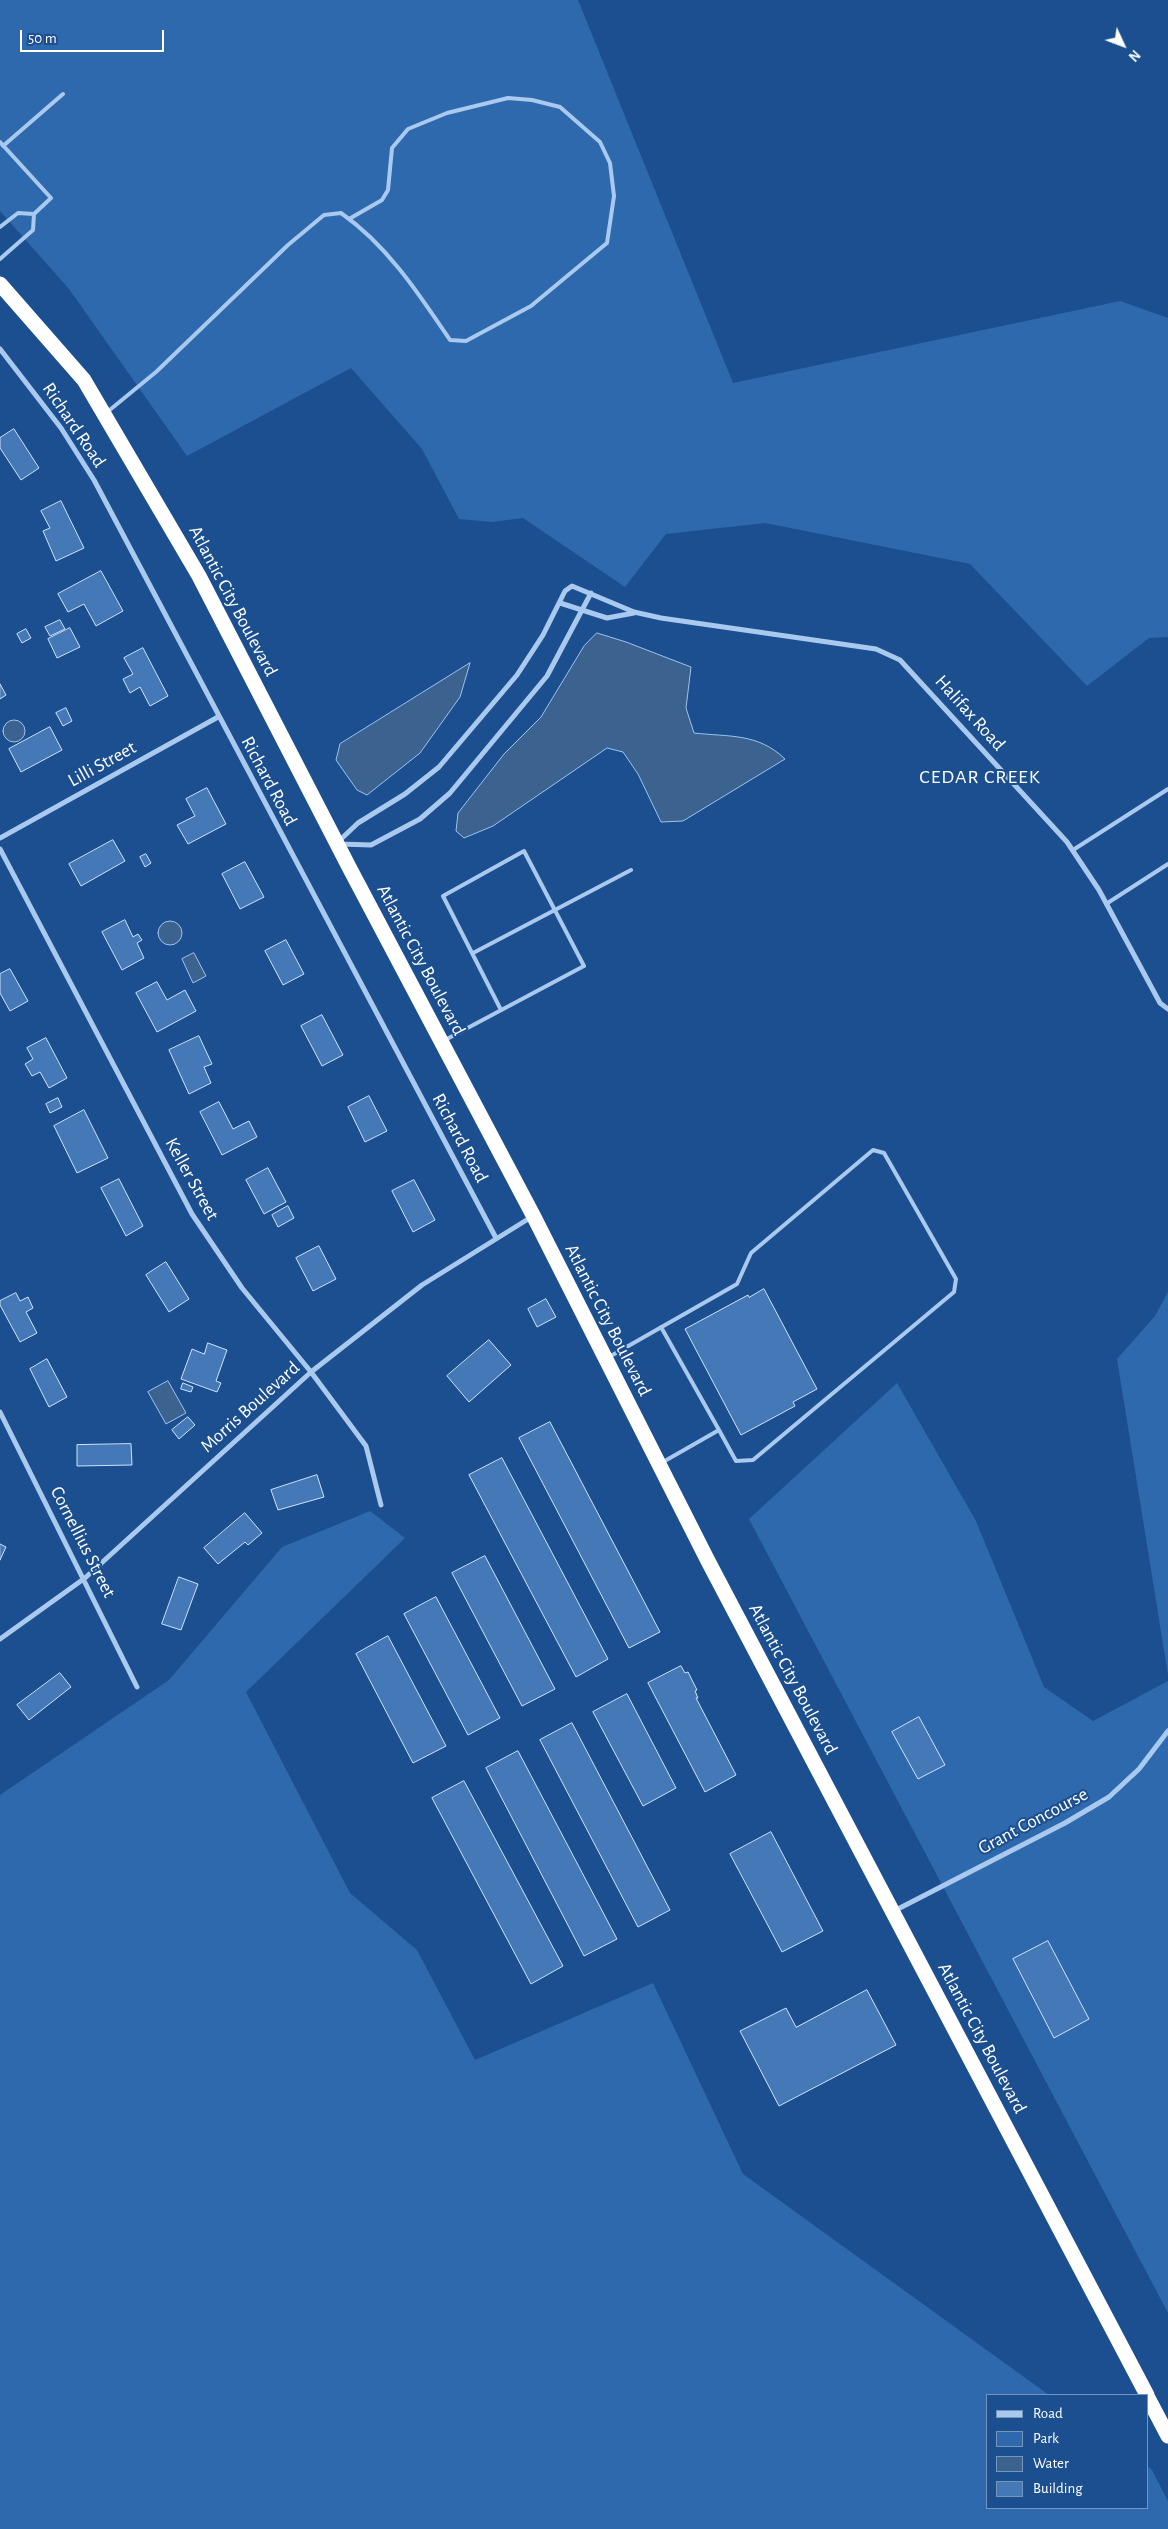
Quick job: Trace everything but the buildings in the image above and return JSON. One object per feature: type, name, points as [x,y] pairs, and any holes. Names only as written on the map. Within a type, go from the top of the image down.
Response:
[{"type":"highway","name":"Atlantic City Boulevard","points":[[0,284],[84,380],[199,576],[337,844],[533,1215],[659,1464],[1146,2394]]},
{"type":"highway","name":"Atlantic City Boulevard","points":[[1148,2397],[1168,2436]]},
{"type":"street","name":"Richard Road","points":[[0,349],[61,428],[94,480],[496,1238]]},
{"type":"street","name":"Halifax Road","points":[[634,612],[607,618],[582,612],[560,603],[565,591],[572,586],[634,612],[661,618],[876,648],[889,654],[913,673],[1073,850],[1106,904],[1160,1003],[1168,1009]]},
{"type":"street","points":[[337,844],[371,845],[420,819],[450,793],[547,676],[591,593]]},
{"type":"street","points":[[337,844],[358,823],[405,794],[439,767],[517,674],[543,635],[560,603]]},
{"type":"street","name":"Lilli Street","points":[[0,838],[218,717]]},
{"type":"street","name":"Keller Street","points":[[0,849],[192,1214],[242,1288],[310,1372],[366,1446],[381,1505]]},
{"type":"street","name":"Morris Boulevard","points":[[0,1638],[84,1578],[310,1372],[422,1285],[533,1215]]},
{"type":"street","name":"Cornellius Street","points":[[0,1412],[137,1687]]},
{"type":"street","name":"Grant Concourse","points":[[892,1911],[1065,1823],[1108,1797],[1139,1769],[1168,1731]]},
{"type":"lane","points":[[0,259],[33,230],[34,214],[50,198],[2,144],[63,94]]},
{"type":"lane","points":[[105,415],[156,372],[288,245],[324,215],[341,213],[349,219],[362,228],[413,286],[450,340],[466,341],[531,306],[607,243],[614,196],[610,163],[600,142],[560,107],[532,100],[508,98],[447,113],[408,129],[392,148],[388,190],[382,200],[349,219]]},
{"type":"lane","points":[[0,226],[18,213],[34,214]]},
{"type":"lane","points":[[1073,850],[1168,789]]},
{"type":"lane","points":[[441,1042],[502,1010],[584,966],[524,851],[443,896],[502,1010]]},
{"type":"lane","points":[[1106,904],[1168,864]]},
{"type":"lane","points":[[473,953],[631,870]]},
{"type":"lane","points":[[606,1358],[737,1284],[751,1253],[873,1150],[884,1153],[956,1278],[954,1292],[753,1460],[736,1461],[662,1327]]},
{"type":"lane","points":[[659,1464],[719,1430]]},
{"type":"green space","points":[[0,0],[578,0],[733,383],[1120,301],[1168,318],[1168,637],[1149,638],[1087,686],[970,564],[765,523],[666,534],[625,587],[523,518],[492,522],[459,519],[422,449],[351,368],[187,456],[69,289],[0,211]]},
{"type":"green space","points":[[1168,1292],[1168,1675],[1117,1359],[1155,1316]]},
{"type":"green space","points":[[897,1383],[976,1521],[1044,1687],[1093,1721],[1168,1681],[1168,2313],[749,1519]]},
{"type":"green space","points":[[370,1511],[405,1538],[246,1692],[350,1893],[417,1950],[475,2060],[653,1983],[743,2174],[1048,2394],[986,2394],[986,2509],[1148,2509],[1148,2467],[1152,2470],[1168,2501],[1168,2529],[0,2529],[0,1795],[169,1680],[282,1547]]},
{"type":"water","points":[[597,633],[691,667],[686,708],[694,733],[754,740],[775,751],[785,759],[683,821],[661,822],[638,774],[623,752],[607,748],[493,826],[464,838],[456,831],[458,813],[504,754],[541,717],[584,646]]},
{"type":"water","points":[[470,663],[460,697],[420,753],[367,795],[357,790],[336,760],[340,744]]},
{"type":"water","points":[[14,720],[22,723],[25,731],[22,739],[14,742],[6,739],[3,731],[6,723]]},
{"type":"water","points":[[170,921],[179,924],[182,933],[179,942],[170,945],[161,942],[158,933],[161,924]]},
{"type":"water","points":[[194,953],[206,976],[193,983],[182,959]]},
{"type":"water","points":[[168,1381],[186,1413],[166,1424],[148,1392]]},
{"type":"district","name":"CEDAR CREEK","points":[[980,777]]}]
